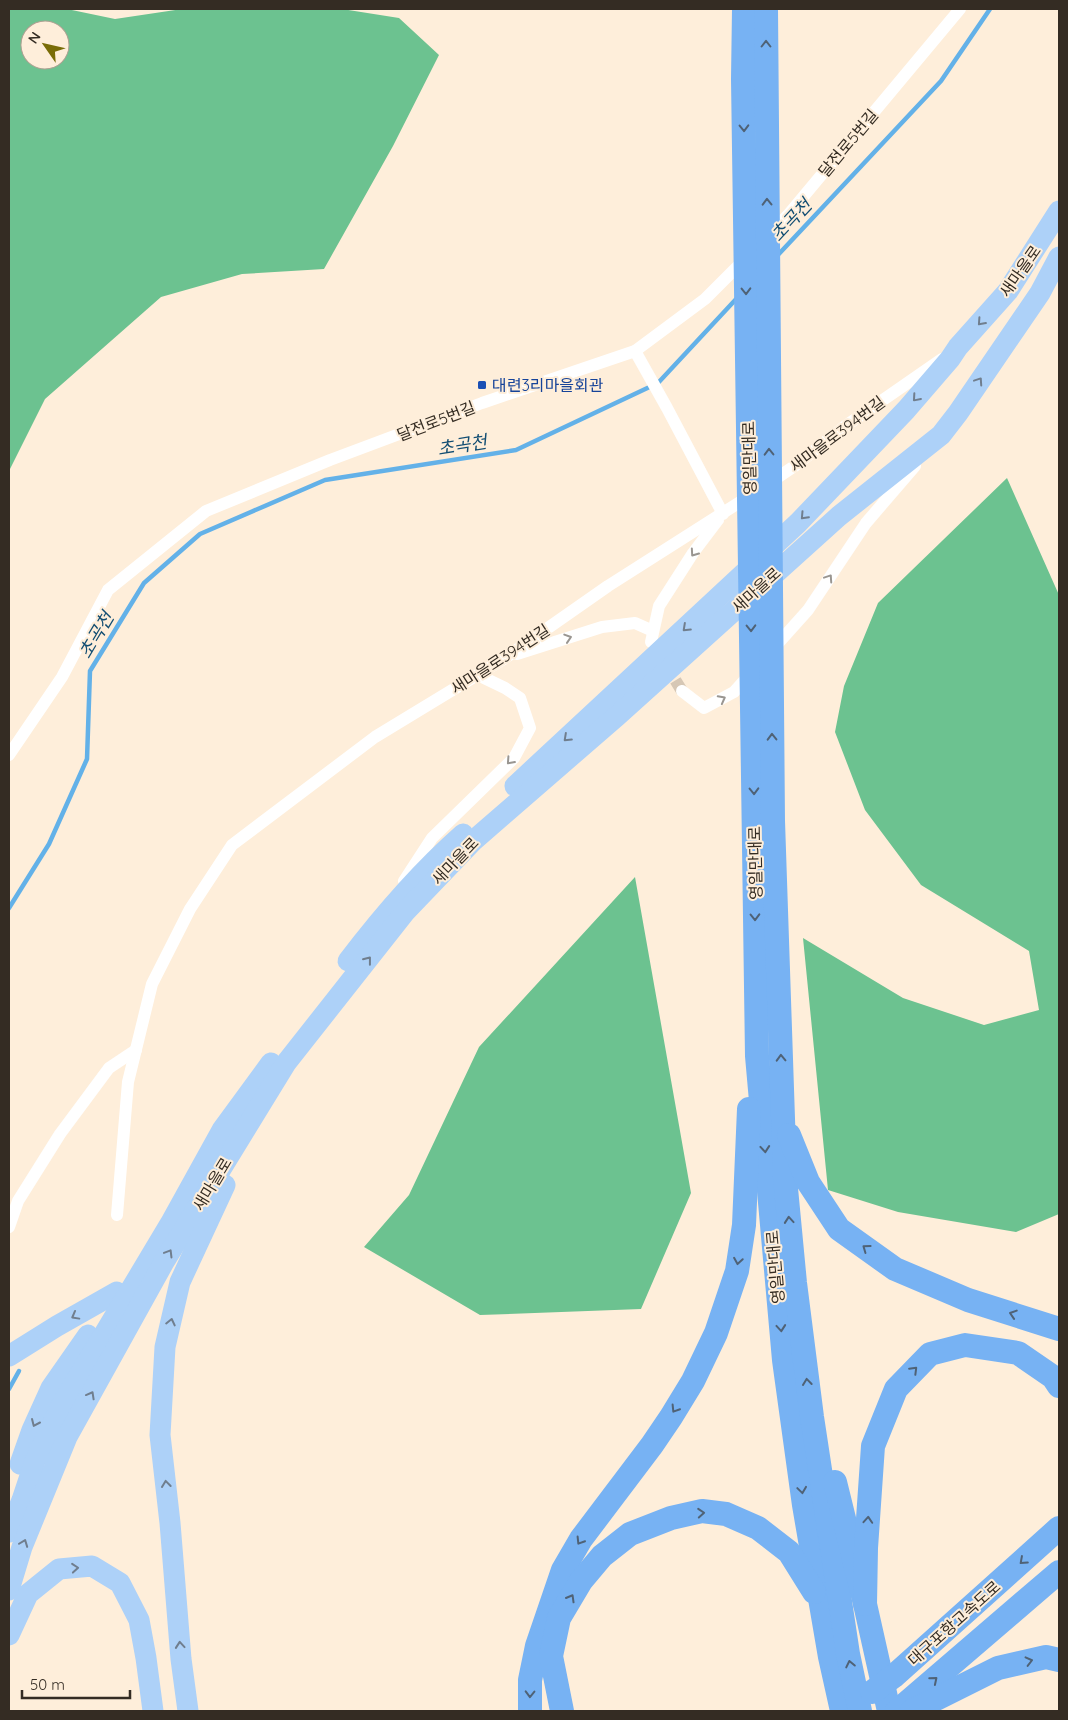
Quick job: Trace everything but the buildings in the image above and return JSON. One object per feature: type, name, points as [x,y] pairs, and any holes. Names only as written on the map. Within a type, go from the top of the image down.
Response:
[{"type":"highway","name":"영일만대로","points":[[744,9],[754,80],[764,827],[757,1056],[784,1360],[804,1505],[836,1689],[843,1711]]},
{"type":"highway","name":"영일만대로","points":[[754,80],[766,9]]},
{"type":"highway","name":"영일만대로","points":[[764,827],[785,1178],[794,1283],[848,1654],[860,1711]]},
{"type":"highway","points":[[530,1711],[530,1680],[537,1646],[563,1570],[581,1539],[652,1445],[693,1381],[716,1333],[728,1299],[737,1271],[744,1224],[750,1098],[757,1056]]},
{"type":"highway","points":[[783,1120],[808,1182],[839,1229],[895,1269],[968,1300],[1059,1329]]},
{"type":"highway","points":[[865,1604],[866,1548],[873,1446],[896,1388],[930,1354],[965,1345],[1018,1353],[1053,1377],[1059,1386]]},
{"type":"highway","points":[[812,1417],[832,1467],[889,1711]]},
{"type":"highway","points":[[562,1711],[551,1656],[559,1618],[581,1581],[602,1556],[630,1534],[671,1518],[702,1511],[726,1514],[758,1528],[789,1552],[821,1604]]},
{"type":"highway","points":[[1051,1536],[1059,1512]]},
{"type":"highway","name":"대구포항고속도로","points":[[843,1711],[894,1676],[1051,1536]]},
{"type":"highway","name":"대구포항고속도로","points":[[897,1711],[1059,1572]]},
{"type":"highway","points":[[912,1711],[998,1668],[1046,1656],[1059,1660]]},
{"type":"main road","name":"새마을로","points":[[9,1532],[35,1461],[61,1406],[170,1224],[222,1130],[377,924],[432,861],[503,798],[798,522],[906,410],[958,347],[1008,291],[1059,211]]},
{"type":"main road","name":"새마을로","points":[[9,1590],[22,1547],[67,1437],[164,1262],[286,1063],[405,912],[473,841],[617,716],[839,516],[941,435],[1040,292],[1059,257]]},
{"type":"main road","points":[[188,1711],[160,1435],[165,1348],[180,1282],[286,1063]]},
{"type":"main road","points":[[9,1497],[32,1430],[51,1388],[117,1292],[170,1224]]},
{"type":"main road","points":[[9,1356],[117,1292]]},
{"type":"main road","points":[[9,1635],[28,1594],[59,1569],[92,1566],[120,1583],[139,1620],[153,1711]]},
{"type":"street","name":"달전로5번길","points":[[9,755],[62,677],[108,590],[206,511],[330,460],[455,413],[635,351],[705,299],[788,215],[960,9]]},
{"type":"street","name":"새마을로394번길","points":[[117,1215],[128,1082],[152,984],[190,909],[232,845],[375,738],[505,658],[608,586],[796,466],[844,427],[958,347]]},
{"type":"street","points":[[505,658],[602,627],[635,623],[652,636],[660,606],[693,553],[723,514],[635,351]]},
{"type":"street","points":[[682,691],[704,708],[734,692],[808,610],[866,523],[941,435]]},
{"type":"street","points":[[377,924],[432,838],[514,758],[530,728],[520,698],[505,688],[478,675]]},
{"type":"street","points":[[9,1227],[18,1202],[60,1134],[109,1068],[136,1050]]},
{"type":"green space","points":[[9,9],[67,9],[115,19],[182,9],[342,9],[399,18],[439,55],[393,146],[324,269],[242,274],[161,297],[45,399],[9,471]]},
{"type":"green space","points":[[1007,478],[1059,595],[1059,1214],[1016,1232],[898,1212],[828,1190],[803,938],[903,998],[984,1025],[1039,1010],[1029,951],[921,885],[865,810],[835,732],[844,686],[878,603]]},
{"type":"green space","points":[[635,877],[691,1193],[641,1309],[480,1315],[364,1247],[409,1195],[479,1047]]},
{"type":"waterway","name":"초곡천","points":[[776,257],[941,81],[990,9]]},
{"type":"waterway","name":"초곡천","points":[[9,908],[49,844],[87,759],[90,671],[144,583],[200,534],[325,480],[516,450],[658,383],[738,297]]},
{"type":"waterway","points":[[9,1389],[19,1371]]},
{"type":"tunnel","points":[[666,665],[682,691]]},
{"type":"place","name":"대련3리마을회관","points":[[482,385]]}]
